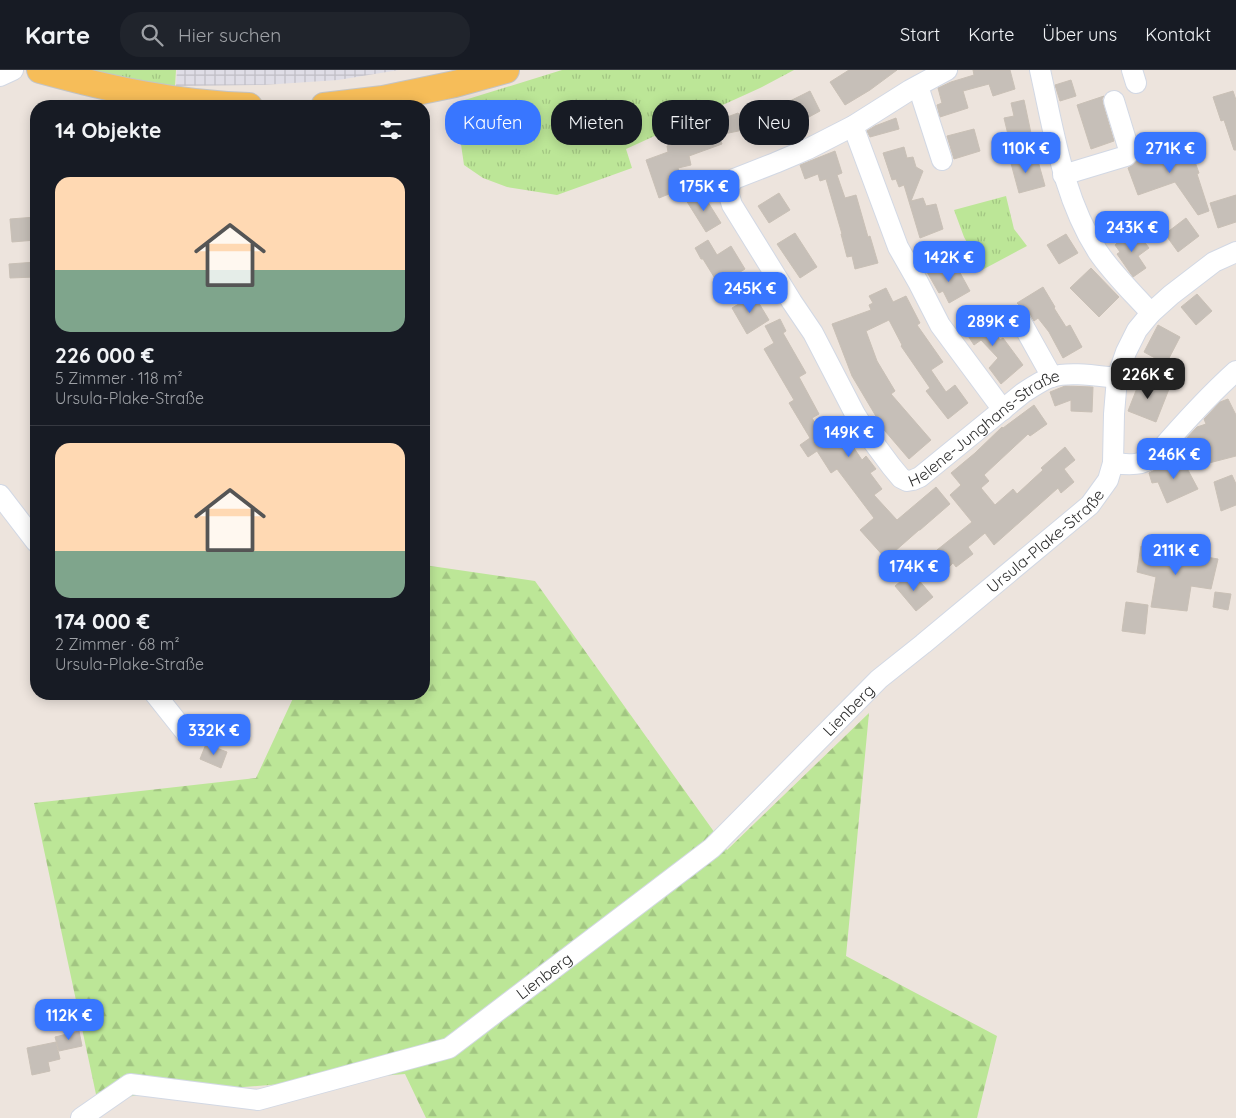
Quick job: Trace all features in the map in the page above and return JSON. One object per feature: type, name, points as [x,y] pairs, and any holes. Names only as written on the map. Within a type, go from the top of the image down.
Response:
[{"type":"main road","points":[[40,70],[138,94],[177,100]]},
{"type":"main road","points":[[369,100],[455,84],[506,70]]},
{"type":"street","points":[[0,76],[13,70]]},
{"type":"street","name":"Helene-Junghans-Straße","points":[[947,70],[853,126],[775,163],[734,179],[728,192],[732,205],[813,333],[855,414],[868,435],[901,478],[913,480],[920,477],[1037,384],[1052,377],[1082,375],[1117,378]]},
{"type":"street","points":[[1040,70],[1064,175],[1076,210],[1098,251],[1111,269],[1151,313]]},
{"type":"street","points":[[918,86],[942,160]]},
{"type":"street","points":[[1064,175],[1126,156],[1129,153],[1114,101]]},
{"type":"street","points":[[853,126],[898,248],[940,325],[1003,410]]},
{"type":"street","name":"Ursula-Plake-Straße","points":[[923,644],[1090,505],[1108,480],[1113,463],[1117,378],[1126,352],[1137,330],[1151,313],[1190,280],[1214,262],[1236,252]]},
{"type":"street","points":[[1019,318],[1052,377]]},
{"type":"street","points":[[1113,463],[1135,465],[1150,460],[1186,420],[1236,371]]},
{"type":"street","points":[[0,495],[30,534]]},
{"type":"street","name":"Lienberg","points":[[82,1118],[130,1084],[258,1100],[449,1048],[712,848],[879,679],[923,644]]},
{"type":"street","points":[[160,700],[186,733]]},
{"type":"shaded area","points":[[177,70],[399,70],[338,80],[263,85],[176,86]]},
{"type":"green space","points":[[84,70],[176,70],[175,86],[120,78]]},
{"type":"green space","points":[[562,70],[794,70],[729,102],[729,100],[652,100],[652,137],[642,142],[642,100],[551,100],[551,145],[635,145],[626,149],[632,168],[557,195],[507,187],[483,178],[464,165],[461,145],[541,145],[541,100],[465,100]]},
{"type":"green space","points":[[1006,196],[1014,229],[1027,246],[982,270],[964,237],[954,210]]},
{"type":"green space","points":[[430,566],[535,581],[727,850],[869,713],[846,956],[997,1036],[977,1118],[426,1118],[405,1074],[97,1099],[34,803],[256,778],[292,700],[430,700]]},
{"type":"building","points":[[849,70],[897,70],[870,90],[845,105],[830,82]]},
{"type":"building","points":[[973,70],[1010,70],[1015,89],[993,96],[989,84],[963,91],[968,108],[940,117],[937,105],[942,103],[938,88],[974,75]]},
{"type":"building","points":[[1071,80],[1076,96],[1060,101],[1055,85]]},
{"type":"building","points":[[810,91],[820,111],[809,117],[809,100],[792,100]]},
{"type":"building","points":[[1233,91],[1236,100],[1236,150],[1234,150],[1224,120],[1221,121],[1213,97]]},
{"type":"building","points":[[1104,96],[1102,99],[1103,104],[1114,141],[1091,149],[1077,105]]},
{"type":"building","points":[[1024,100],[1032,138],[1010,143],[1004,118],[1014,116],[1011,103]]},
{"type":"building","points":[[738,113],[739,131],[729,133],[729,116]]},
{"type":"building","points":[[896,118],[899,129],[870,137],[867,131]]},
{"type":"building","points":[[974,129],[980,151],[954,159],[947,136]]},
{"type":"building","points":[[1187,140],[1199,173],[1197,174],[1209,211],[1198,215],[1175,182],[1138,195],[1128,168],[1140,157]]},
{"type":"building","points":[[719,145],[689,156],[691,165],[678,168],[684,188],[659,198],[646,160],[668,152],[667,146]]},
{"type":"building","points":[[904,147],[907,158],[913,157],[916,167],[923,171],[911,201],[923,198],[926,206],[936,204],[943,229],[920,238],[904,185],[899,187],[896,179],[892,180],[883,153]]},
{"type":"building","points":[[835,151],[842,173],[837,175],[845,198],[856,195],[868,237],[870,236],[878,263],[855,269],[852,256],[847,257],[826,179],[820,181],[818,174],[805,179],[800,165]]},
{"type":"building","points":[[1022,152],[1025,164],[1038,161],[1045,186],[1019,193],[1009,156]]},
{"type":"building","points":[[701,191],[721,223],[706,232],[686,200]]},
{"type":"building","points":[[779,193],[790,210],[769,223],[758,206]]},
{"type":"building","points":[[1236,195],[1236,222],[1218,228],[1210,203]]},
{"type":"building","points":[[30,217],[30,240],[12,242],[10,219]]},
{"type":"building","points":[[1186,218],[1199,236],[1178,252],[1165,234]]},
{"type":"building","points":[[1137,232],[1149,248],[1138,256],[1146,268],[1133,277],[1117,254],[1120,252],[1115,245],[1125,235],[1127,239]]},
{"type":"building","points":[[795,233],[817,267],[800,278],[777,244]]},
{"type":"building","points":[[1066,234],[1078,253],[1059,264],[1047,245]]},
{"type":"building","points":[[708,240],[717,255],[731,246],[745,269],[719,285],[695,248]]},
{"type":"building","points":[[30,262],[30,277],[10,278],[9,264]]},
{"type":"building","points":[[943,263],[949,274],[958,269],[970,291],[949,303],[943,291],[939,293],[927,272]]},
{"type":"building","points":[[1091,268],[1119,297],[1099,317],[1070,288]]},
{"type":"building","points":[[1043,287],[1066,327],[1070,325],[1082,347],[1063,358],[1049,332],[1038,318],[1034,321],[1029,312],[1017,303]]},
{"type":"building","points":[[886,288],[893,302],[906,296],[920,323],[917,325],[943,362],[931,370],[946,392],[955,385],[968,403],[948,419],[926,391],[930,388],[901,346],[889,320],[866,331],[877,361],[895,391],[891,394],[931,440],[909,459],[879,424],[852,376],[832,324],[871,310],[869,305],[873,303],[869,296]]},
{"type":"building","points":[[1197,294],[1212,311],[1196,325],[1181,307]]},
{"type":"building","points":[[754,295],[769,320],[747,334],[732,308]]},
{"type":"building","points":[[980,312],[1000,340],[1003,338],[1023,365],[1001,384],[989,368],[998,358],[981,340],[974,345],[961,325]]},
{"type":"building","points":[[780,319],[786,331],[783,333],[806,373],[799,377],[819,414],[812,418],[826,440],[842,430],[862,460],[866,456],[876,469],[870,473],[882,489],[874,495],[897,520],[936,487],[950,504],[886,559],[860,530],[874,518],[837,469],[831,473],[817,451],[808,457],[800,445],[810,438],[789,403],[794,400],[764,349],[774,343],[765,326]]},
{"type":"building","points":[[1158,325],[1180,337],[1166,364],[1144,352]]},
{"type":"building","points":[[1141,378],[1169,389],[1156,422],[1128,411]]},
{"type":"building","points":[[1065,386],[1093,387],[1092,412],[1071,411],[1071,400],[1055,406],[1050,392]]},
{"type":"building","points":[[1228,399],[1236,415],[1236,456],[1209,463],[1204,443],[1184,449],[1182,443],[1197,427],[1206,424],[1204,419],[1220,402]]},
{"type":"building","points":[[1034,405],[1047,424],[1030,436],[1028,434],[984,475],[989,481],[981,488],[995,505],[1013,489],[1017,494],[1043,470],[1041,468],[1065,447],[1075,460],[1064,469],[1074,482],[1061,493],[1058,488],[994,545],[985,533],[968,547],[973,554],[956,567],[953,563],[943,573],[931,559],[939,552],[937,550],[972,522],[950,495],[961,485],[951,473],[1002,427]]},
{"type":"building","points":[[1181,457],[1198,489],[1167,503],[1158,482],[1152,483],[1149,473]]},
{"type":"building","points":[[1232,475],[1236,484],[1236,505],[1221,511],[1214,482]]},
{"type":"building","points":[[1141,546],[1218,559],[1211,589],[1191,586],[1187,611],[1151,607],[1156,577],[1137,572]]},
{"type":"building","points":[[912,572],[933,597],[916,611],[895,586]]},
{"type":"building","points":[[1215,592],[1231,594],[1228,610],[1213,607]]},
{"type":"building","points":[[1126,602],[1148,605],[1145,634],[1122,631]]},
{"type":"building","points":[[206,744],[227,752],[221,768],[200,759]]},
{"type":"building","points":[[79,1031],[82,1046],[59,1051],[55,1037]]},
{"type":"building","points":[[56,1042],[60,1059],[48,1062],[50,1071],[32,1075],[27,1048]]}]
